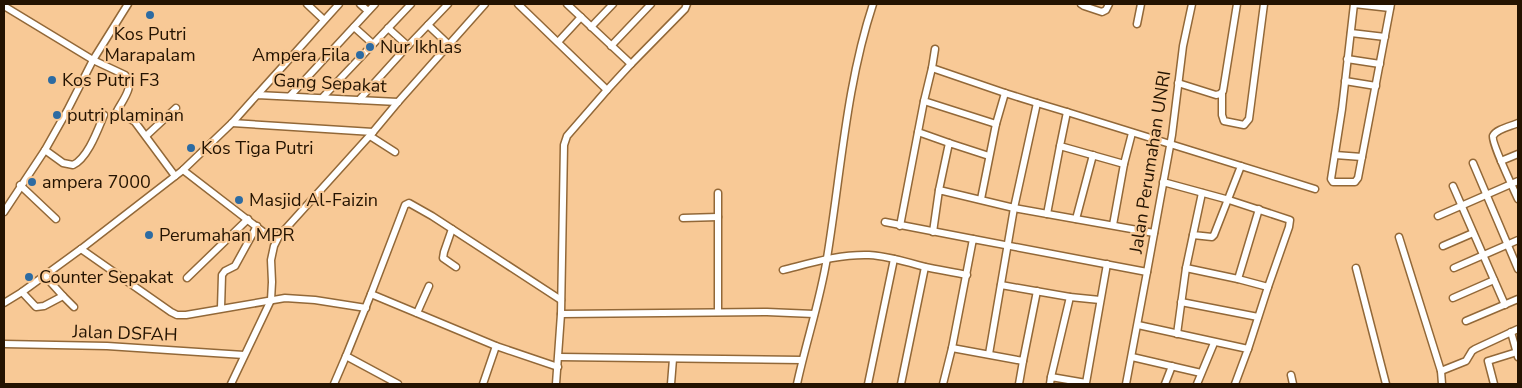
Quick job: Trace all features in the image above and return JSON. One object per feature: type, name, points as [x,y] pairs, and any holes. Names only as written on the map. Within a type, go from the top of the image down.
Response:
[{"type":"street","points":[[4,212],[20,185],[45,150],[68,111],[93,60],[128,4]]},
{"type":"street","points":[[307,4],[324,20]]},
{"type":"street","points":[[257,94],[339,4]]},
{"type":"street","points":[[360,4],[368,11]]},
{"type":"street","points":[[290,96],[375,4]]},
{"type":"street","points":[[359,100],[448,4]]},
{"type":"street","name":"Gang Sepakat","points":[[4,303],[81,249],[183,170],[232,122],[257,94],[398,102],[485,4]]},
{"type":"street","points":[[518,4],[607,90]]},
{"type":"street","points":[[591,27],[613,4]]},
{"type":"street","points":[[611,46],[651,4]]},
{"type":"street","points":[[556,384],[561,314],[564,145],[567,136],[631,64],[685,9],[687,4]]},
{"type":"street","points":[[797,384],[827,259],[853,81],[864,32],[873,4]]},
{"type":"street","points":[[1081,4],[1102,12],[1106,10],[1109,4]]},
{"type":"street","points":[[1137,24],[1141,4]]},
{"type":"street","name":"Jalan Perumahan UNRI","points":[[885,222],[1147,272],[1170,145],[1183,46],[1192,4]]},
{"type":"street","points":[[1237,4],[1222,93],[1222,116],[1224,120],[1244,125],[1249,119],[1264,4]]},
{"type":"street","points":[[1354,4],[1391,6],[1358,178],[1355,182],[1350,183],[1332,182],[1354,4]]},
{"type":"street","points":[[323,98],[407,5]]},
{"type":"street","points":[[570,5],[631,64]]},
{"type":"street","points":[[4,6],[93,60],[125,75],[130,83],[117,111],[136,122],[175,176]]},
{"type":"street","points":[[558,42],[581,17]]},
{"type":"street","points":[[428,25],[448,44]]},
{"type":"street","points":[[354,27],[373,44]]},
{"type":"street","points":[[388,28],[408,46]]},
{"type":"street","points":[[1351,33],[1386,37]]},
{"type":"street","points":[[900,226],[935,49]]},
{"type":"street","points":[[1348,60],[1380,64]]},
{"type":"street","points":[[932,68],[1005,93],[1315,189]]},
{"type":"street","points":[[1345,81],[1376,86]]},
{"type":"street","points":[[1178,83],[1216,95],[1222,93]]},
{"type":"street","points":[[981,199],[996,124],[1005,93]]},
{"type":"street","points":[[924,101],[996,124]]},
{"type":"street","points":[[231,384],[271,300],[271,260],[275,241],[372,134],[398,102]]},
{"type":"street","points":[[989,354],[1014,208],[1037,103]]},
{"type":"street","points":[[146,136],[176,108]]},
{"type":"street","points":[[1047,214],[1067,112]]},
{"type":"street","points":[[45,150],[63,163],[73,165],[78,163],[88,149],[104,114]]},
{"type":"street","points":[[232,122],[372,134],[395,152]]},
{"type":"street","points":[[1518,124],[1500,130],[1493,136],[1493,141],[1501,161],[1515,183],[1518,199]]},
{"type":"street","points":[[918,132],[989,156]]},
{"type":"street","points":[[1113,225],[1124,164],[1132,133]]},
{"type":"street","points":[[933,232],[939,190],[949,143]]},
{"type":"street","points":[[1060,146],[1124,164]]},
{"type":"street","points":[[1501,161],[1518,154]]},
{"type":"street","points":[[1076,219],[1093,155]]},
{"type":"street","points":[[1336,155],[1362,157]]},
{"type":"street","points":[[1473,163],[1518,269]]},
{"type":"street","points":[[1193,235],[1210,238],[1214,236],[1241,166]]},
{"type":"street","points":[[183,170],[275,241]]},
{"type":"street","points":[[1163,182],[1260,209],[1291,221],[1235,384]]},
{"type":"street","points":[[1438,216],[1515,183]]},
{"type":"street","points":[[20,185],[56,219]]},
{"type":"street","points":[[1453,186],[1505,305]]},
{"type":"street","points":[[939,190],[1014,208],[1154,233]]},
{"type":"street","points":[[1177,334],[1186,268],[1202,192]]},
{"type":"street","points":[[718,193],[718,312]]},
{"type":"street","points":[[334,384],[406,204],[409,202],[561,300]]},
{"type":"street","points":[[1238,279],[1260,209]]},
{"type":"street","points":[[683,218],[718,217]]},
{"type":"street","points":[[187,278],[248,219]]},
{"type":"street","points":[[221,308],[224,272],[235,266],[257,226]]},
{"type":"street","points":[[452,229],[443,258],[456,267]]},
{"type":"street","points":[[1443,246],[1473,233]]},
{"type":"street","points":[[1399,237],[1441,371],[1442,384]]},
{"type":"street","points":[[943,384],[973,240]]},
{"type":"street","points":[[1454,268],[1518,240]]},
{"type":"street","points":[[81,249],[174,314],[183,315],[285,298],[366,308]]},
{"type":"street","points":[[782,270],[827,259],[850,255],[868,255],[967,275]]},
{"type":"street","points":[[868,384],[894,259]]},
{"type":"street","points":[[1070,297],[1051,381],[1088,384],[1107,264]]},
{"type":"street","points":[[900,384],[925,267]]},
{"type":"street","points":[[1186,268],[1268,287]]},
{"type":"street","points":[[1356,268],[1386,384]]},
{"type":"street","points":[[1126,384],[1147,272]]},
{"type":"street","points":[[44,275],[74,306]]},
{"type":"street","points":[[1453,298],[1494,280]]},
{"type":"street","points":[[1002,285],[1070,297],[1100,300]]},
{"type":"street","points":[[417,313],[430,286]]},
{"type":"street","points":[[1019,384],[1037,291]]},
{"type":"street","points":[[22,292],[37,308],[63,296]]},
{"type":"street","points":[[371,294],[496,346],[558,367]]},
{"type":"street","points":[[1466,322],[1518,299]]},
{"type":"street","points":[[1181,302],[1258,317]]},
{"type":"street","points":[[561,314],[718,312],[814,314]]},
{"type":"street","points":[[1138,325],[1248,349]]},
{"type":"street","points":[[1441,371],[1463,362],[1475,349],[1518,329]]},
{"type":"street","points":[[1494,384],[1488,361],[1517,355],[1511,332]]},
{"type":"street","points":[[1197,384],[1214,343]]},
{"type":"street","name":"Jalan DSFAH","points":[[4,344],[107,346],[244,355]]},
{"type":"street","points":[[483,384],[496,346]]},
{"type":"street","points":[[952,348],[1023,361]]},
{"type":"street","points":[[346,356],[398,384]]},
{"type":"street","points":[[558,357],[802,360]]},
{"type":"street","points":[[1132,357],[1201,373]]},
{"type":"street","points":[[671,384],[673,359]]},
{"type":"street","points":[[1165,384],[1172,366]]},
{"type":"street","points":[[1291,375],[1293,384]]},
{"type":"place","name":"Kos Putri Marapalam","points":[[150,15]]},
{"type":"place","name":"Nur Ikhlas","points":[[370,47]]},
{"type":"place","name":"Ampera Fila","points":[[360,55]]},
{"type":"place","name":"Kos Putri F3","points":[[52,80]]},
{"type":"place","name":"putri plaminan","points":[[57,115]]},
{"type":"place","name":"Kos Tiga Putri","points":[[191,148]]},
{"type":"place","name":"ampera 7000","points":[[32,182]]},
{"type":"place","name":"Masjid Al-Faizin","points":[[239,200]]},
{"type":"place","name":"Perumahan MPR","points":[[149,235]]},
{"type":"place","name":"Counter Sepakat","points":[[29,277]]}]
